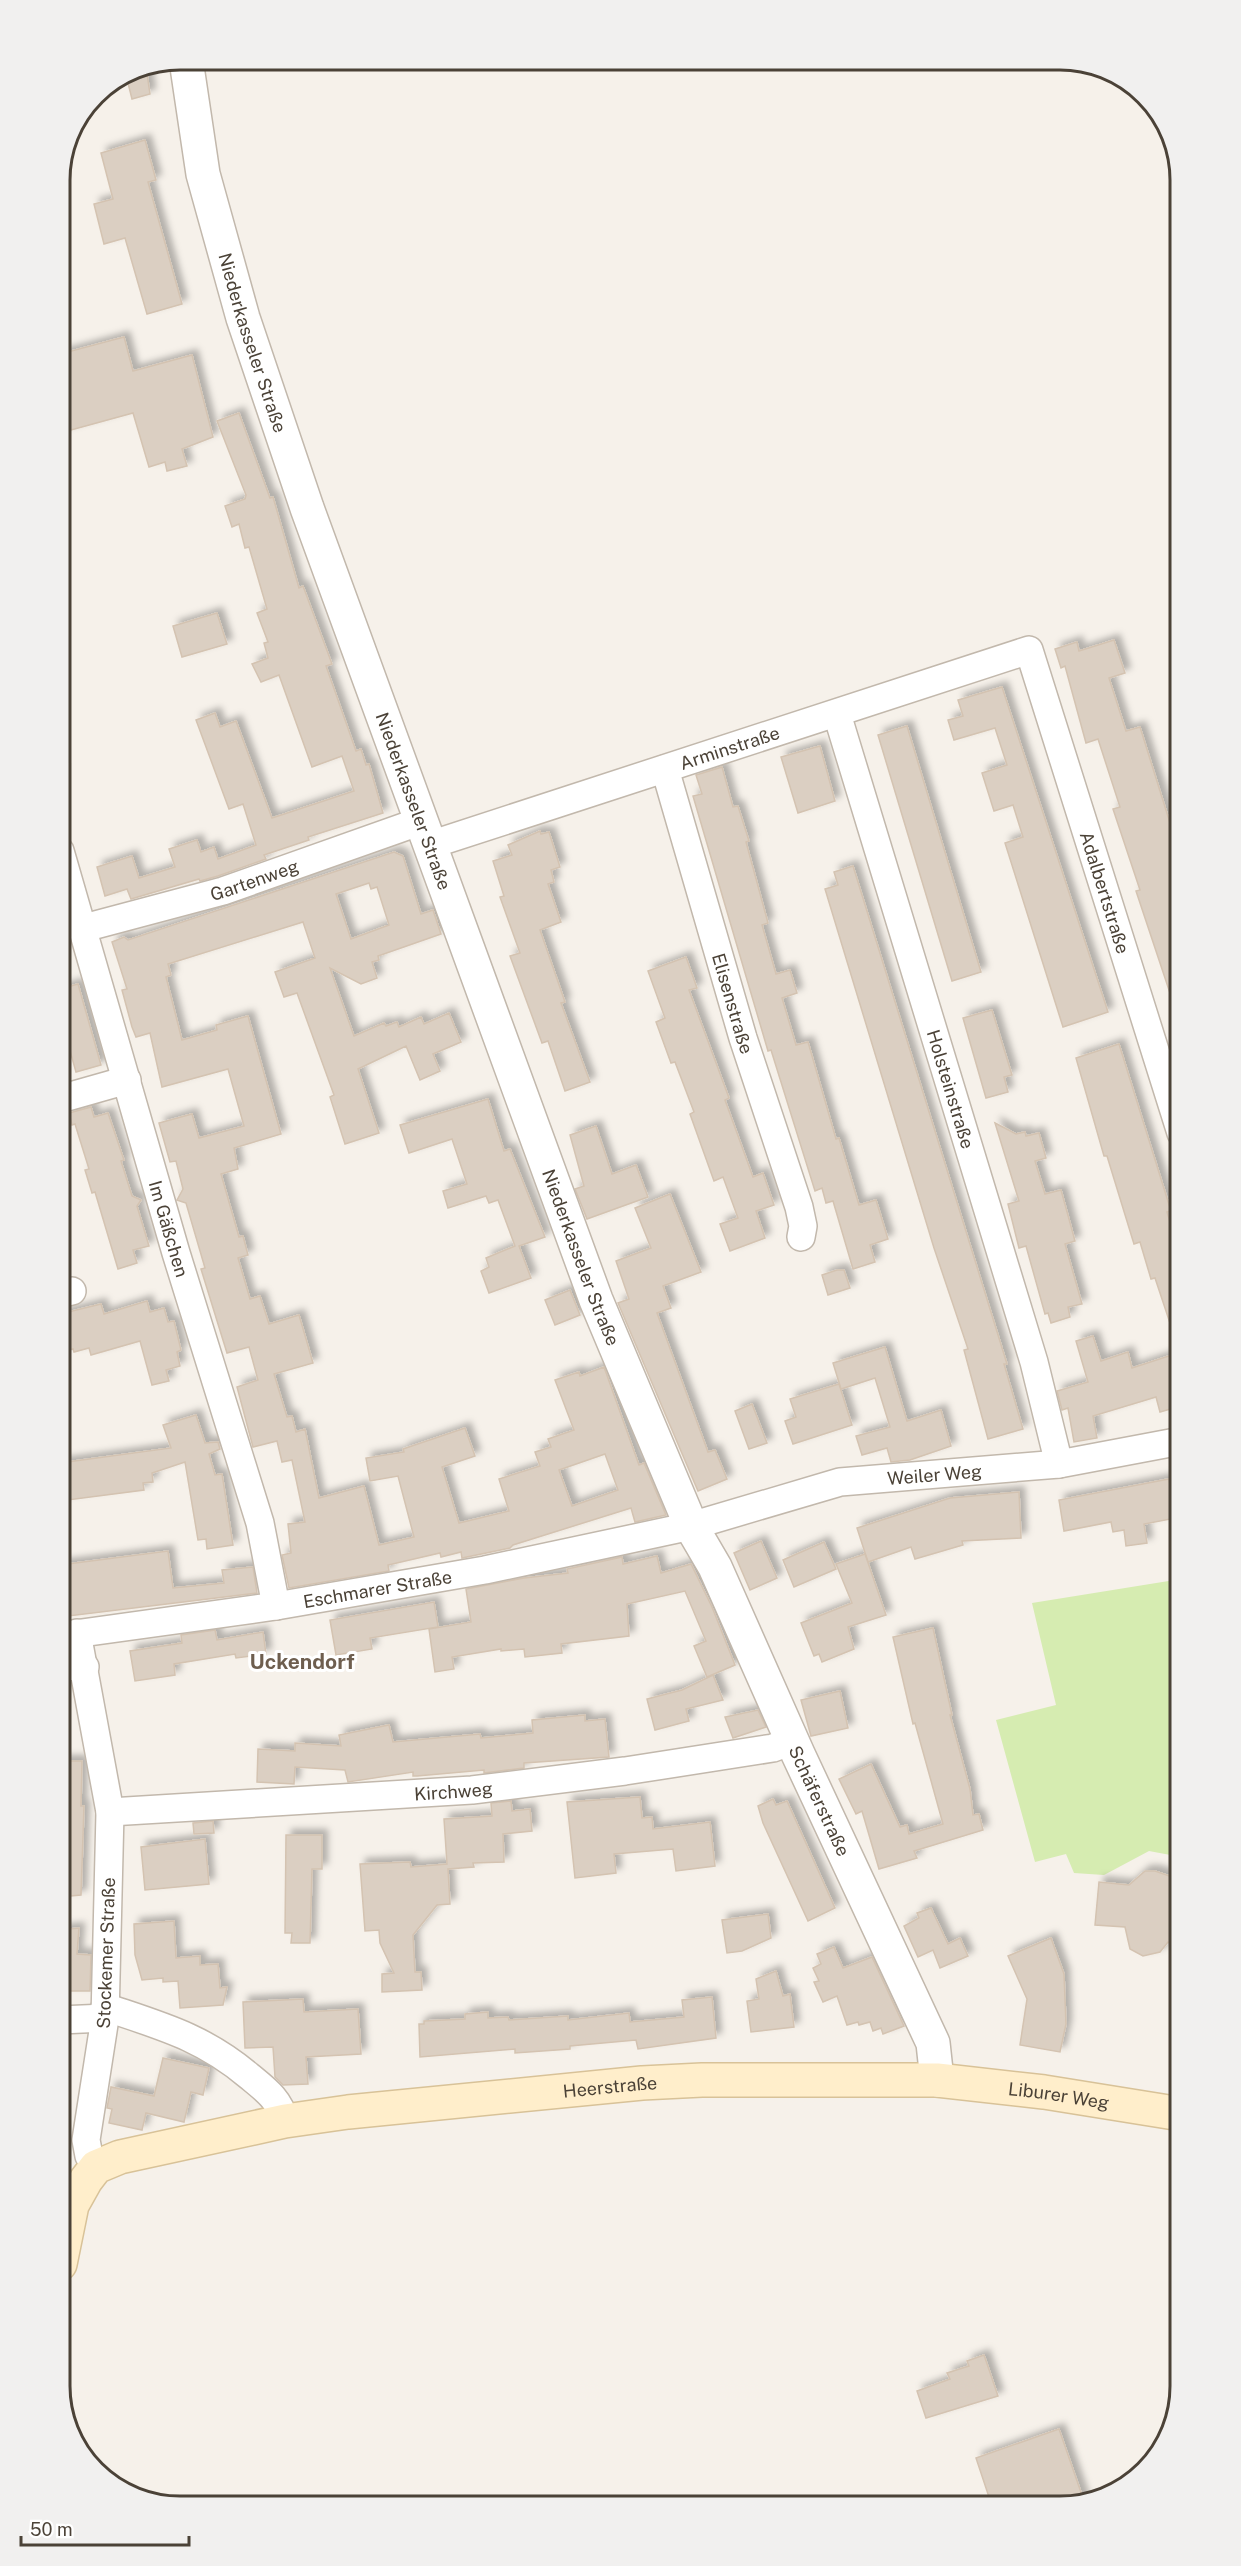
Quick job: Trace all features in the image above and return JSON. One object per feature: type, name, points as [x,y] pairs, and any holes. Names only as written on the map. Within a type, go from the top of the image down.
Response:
[{"type":"main road","name":"Heerstraße","points":[[96,2167],[120,2157],[285,2121],[384,2107],[642,2083],[794,2079],[937,2080]]},
{"type":"main road","name":"Liburer Weg","points":[[937,2080],[1044,2092],[1170,2112]]},
{"type":"main road","points":[[70,2214],[72,2205],[96,2167]]},
{"type":"street","name":"Niederkasseler Straße","points":[[188,71],[203,174],[243,318],[307,508],[596,1300],[691,1526]]},
{"type":"street","name":"Arminstraße","points":[[425,833],[665,769],[1029,650]]},
{"type":"street","name":"Adalbertstraße","points":[[1029,650],[1170,1098]]},
{"type":"street","name":"Holsteinstraße","points":[[837,714],[1034,1362],[1059,1464]]},
{"type":"street","name":"Elisenstraße","points":[[665,769],[743,1038],[799,1207],[803,1226],[801,1237]]},
{"type":"street","name":"Gartenweg","points":[[84,928],[425,833]]},
{"type":"street","name":"Im Gäßchen","points":[[71,885],[176,1252],[260,1523],[276,1606]]},
{"type":"street","points":[[71,1096],[128,1080]]},
{"type":"street","name":"Weiler Weg","points":[[691,1526],[840,1482],[1059,1464],[1170,1443]]},
{"type":"street","name":"Eschmarer Straße","points":[[70,1634],[276,1606],[485,1570],[691,1526]]},
{"type":"street","name":"Schäferstraße","points":[[691,1526],[715,1567],[792,1741],[933,2043],[937,2080]]},
{"type":"street","name":"Stockemer Straße","points":[[70,1645],[73,1666],[110,1812],[105,2012],[86,2140],[89,2156],[96,2167]]},
{"type":"street","name":"Kirchweg","points":[[110,1812],[472,1790],[649,1767],[773,1748],[792,1741]]},
{"type":"street","points":[[70,2018],[105,2012],[202,2042],[223,2054],[273,2095],[280,2105],[285,2121]]},
{"type":"green space","points":[[1170,1581],[1170,1855],[1149,1851],[1104,1875],[1074,1873],[1066,1854],[1035,1862],[996,1720],[1056,1705],[1032,1603]]},
{"type":"building","points":[[147,76],[150,94],[132,99],[128,84]]},
{"type":"building","points":[[145,140],[156,180],[148,182],[182,304],[147,314],[125,238],[104,244],[94,204],[113,199],[101,153]]},
{"type":"building","points":[[124,337],[133,371],[192,355],[213,437],[182,449],[187,466],[167,471],[165,462],[149,467],[133,413],[71,430],[71,351]]},
{"type":"building","points":[[239,413],[270,498],[273,497],[299,588],[303,586],[332,664],[326,666],[356,751],[361,749],[366,765],[369,764],[383,813],[308,837],[309,840],[264,855],[266,859],[218,876],[200,881],[199,879],[131,899],[127,889],[105,896],[97,867],[132,856],[139,878],[175,867],[169,849],[197,840],[201,852],[214,847],[218,859],[256,845],[243,804],[229,809],[196,720],[215,713],[220,727],[236,721],[272,818],[354,791],[342,756],[312,767],[279,675],[261,682],[252,664],[268,658],[264,643],[268,642],[257,613],[267,609],[249,547],[245,548],[239,524],[232,527],[225,506],[245,499],[246,495],[217,421]]},
{"type":"building","points":[[217,613],[227,644],[182,657],[173,626]]},
{"type":"building","points":[[1114,640],[1125,673],[1109,678],[1126,731],[1140,727],[1170,823],[1170,993],[1136,891],[1140,890],[1113,809],[1120,807],[1098,739],[1086,743],[1065,666],[1061,668],[1055,649],[1077,642],[1079,651]]},
{"type":"building","points":[[1002,687],[1108,1012],[1063,1027],[1005,843],[1023,837],[1013,805],[994,811],[982,773],[1007,765],[995,728],[954,740],[948,720],[963,716],[958,700]]},
{"type":"building","points":[[907,726],[981,972],[952,981],[878,735]]},
{"type":"building","points":[[820,746],[835,801],[798,813],[781,757]]},
{"type":"building","points":[[722,767],[733,807],[738,806],[749,841],[746,842],[768,923],[762,925],[776,974],[790,970],[797,993],[782,998],[796,1045],[808,1042],[836,1139],[839,1138],[859,1205],[876,1200],[888,1239],[870,1245],[875,1262],[853,1269],[833,1201],[826,1203],[822,1188],[815,1191],[771,1050],[768,1051],[693,796],[702,794],[696,775]]},
{"type":"building","points":[[540,831],[541,834],[549,832],[560,867],[551,870],[554,882],[548,884],[561,922],[540,930],[565,1002],[561,1003],[590,1082],[565,1091],[548,1041],[542,1043],[510,956],[520,953],[500,897],[504,896],[493,861],[512,855],[508,845]]},
{"type":"building","points":[[394,852],[403,856],[421,914],[433,910],[441,934],[378,956],[379,960],[372,962],[377,978],[361,984],[330,968],[354,1036],[384,1023],[386,1026],[397,1022],[399,1027],[421,1017],[424,1024],[449,1013],[461,1042],[433,1054],[440,1071],[420,1080],[406,1046],[358,1069],[379,1133],[345,1144],[330,1097],[334,1095],[297,993],[284,997],[275,972],[315,958],[303,922],[168,964],[171,975],[166,977],[182,1040],[217,1030],[216,1025],[248,1016],[281,1134],[234,1148],[238,1169],[221,1174],[239,1237],[243,1236],[248,1255],[238,1258],[250,1299],[260,1296],[269,1324],[299,1315],[313,1363],[274,1374],[287,1417],[292,1416],[296,1432],[305,1429],[319,1498],[364,1486],[379,1545],[414,1537],[398,1476],[370,1481],[366,1458],[404,1452],[403,1449],[465,1428],[475,1456],[442,1467],[459,1523],[509,1511],[499,1479],[540,1466],[535,1452],[551,1447],[548,1439],[574,1430],[555,1380],[579,1372],[580,1376],[604,1367],[639,1465],[644,1463],[666,1515],[635,1522],[631,1508],[513,1545],[510,1548],[462,1558],[461,1552],[441,1557],[440,1553],[388,1565],[389,1571],[289,1588],[282,1555],[291,1553],[288,1524],[305,1522],[292,1460],[282,1462],[277,1441],[253,1447],[237,1387],[258,1380],[249,1347],[227,1353],[201,1269],[205,1268],[186,1203],[177,1200],[183,1189],[176,1161],[170,1162],[159,1123],[192,1114],[199,1138],[244,1126],[228,1069],[162,1087],[150,1033],[136,1037],[122,990],[127,989],[112,942],[124,937],[128,940]],"holes":[[[369,883],[371,889],[377,887],[389,925],[351,939],[336,894]],[[605,1454],[618,1490],[572,1506],[559,1470]]]},
{"type":"building","points":[[853,866],[1007,1364],[1004,1364],[1023,1429],[988,1439],[964,1350],[968,1349],[934,1248],[825,889],[838,885],[834,872]]},
{"type":"building","points":[[686,957],[697,988],[689,990],[729,1098],[725,1100],[753,1177],[763,1173],[774,1205],[756,1211],[765,1238],[730,1251],[720,1224],[738,1218],[723,1177],[714,1181],[690,1114],[694,1112],[675,1062],[671,1063],[656,1022],[665,1018],[648,971]]},
{"type":"building","points":[[78,984],[101,1065],[76,1072],[71,1053],[71,986]]},
{"type":"building","points":[[992,1010],[1012,1075],[1004,1077],[1008,1092],[986,1098],[963,1018]]},
{"type":"building","points":[[1119,1044],[1170,1208],[1170,1211],[1167,1212],[1170,1222],[1170,1323],[1155,1278],[1151,1279],[1140,1242],[1134,1244],[1107,1156],[1104,1156],[1076,1058]]},
{"type":"building","points":[[488,1099],[504,1151],[510,1149],[545,1237],[519,1246],[531,1278],[489,1293],[481,1271],[489,1267],[486,1258],[515,1246],[498,1200],[489,1203],[486,1196],[448,1208],[443,1191],[467,1184],[452,1139],[409,1153],[400,1125]]},
{"type":"building","points":[[91,1107],[94,1117],[108,1113],[124,1160],[121,1161],[132,1196],[141,1200],[137,1206],[149,1246],[133,1250],[137,1263],[118,1269],[95,1192],[92,1193],[85,1170],[89,1169],[75,1124],[72,1125],[71,1113]]},
{"type":"building","points":[[995,1123],[1016,1134],[1025,1132],[1026,1136],[1039,1133],[1046,1158],[1035,1161],[1045,1194],[1061,1190],[1075,1241],[1065,1244],[1082,1304],[1068,1307],[1070,1317],[1051,1323],[1048,1313],[1045,1314],[1026,1246],[1019,1248],[1008,1204],[1019,1201]]},
{"type":"building","points":[[596,1126],[612,1174],[636,1165],[648,1197],[587,1219],[575,1189],[584,1186],[570,1135]]},
{"type":"building","points":[[670,1194],[701,1272],[663,1286],[671,1308],[657,1313],[708,1452],[715,1450],[727,1479],[698,1491],[618,1303],[629,1299],[616,1261],[651,1248],[635,1208]]},
{"type":"building","points":[[844,1270],[850,1288],[828,1295],[822,1275]]},
{"type":"building","points":[[570,1290],[580,1315],[555,1325],[545,1300]]},
{"type":"building","points":[[147,1301],[150,1312],[164,1308],[168,1322],[174,1321],[181,1350],[177,1352],[180,1366],[166,1370],[169,1381],[152,1385],[140,1341],[91,1355],[89,1348],[74,1352],[73,1349],[70,1350],[70,1311],[101,1304],[104,1314]]},
{"type":"building","points":[[1093,1336],[1101,1361],[1128,1352],[1132,1368],[1170,1356],[1170,1409],[1160,1412],[1156,1397],[1093,1416],[1097,1438],[1074,1442],[1068,1408],[1062,1410],[1057,1391],[1088,1382],[1076,1341]]},
{"type":"building","points":[[885,1347],[907,1421],[941,1410],[951,1446],[910,1460],[891,1462],[887,1448],[862,1455],[856,1436],[890,1427],[875,1378],[841,1389],[833,1363]]},
{"type":"building","points":[[839,1384],[852,1425],[793,1444],[785,1421],[796,1417],[790,1399]]},
{"type":"building","points":[[752,1404],[767,1443],[749,1449],[735,1411]]},
{"type":"building","points":[[196,1415],[205,1443],[218,1442],[220,1449],[209,1454],[215,1475],[222,1474],[233,1545],[207,1549],[206,1539],[198,1540],[185,1462],[152,1473],[153,1482],[143,1483],[144,1490],[70,1500],[70,1462],[171,1448],[163,1425]]},
{"type":"building","points":[[1169,1479],[1170,1519],[1144,1524],[1147,1543],[1126,1546],[1124,1530],[1113,1532],[1111,1522],[1064,1531],[1059,1500]]},
{"type":"building","points":[[1019,1492],[1021,1538],[962,1541],[963,1545],[915,1559],[911,1547],[868,1562],[857,1528],[950,1498]]},
{"type":"building","points":[[761,1541],[777,1578],[750,1590],[734,1553]]},
{"type":"building","points":[[824,1542],[836,1569],[794,1587],[783,1560]]},
{"type":"building","points":[[168,1551],[173,1588],[224,1583],[222,1570],[253,1567],[257,1593],[70,1616],[70,1564]]},
{"type":"building","points":[[865,1554],[886,1615],[848,1627],[854,1649],[822,1662],[819,1654],[814,1656],[801,1623],[852,1603],[836,1564]]},
{"type":"building","points":[[657,1556],[661,1573],[691,1564],[712,1607],[735,1665],[707,1677],[694,1646],[706,1641],[685,1591],[627,1604],[629,1636],[561,1644],[562,1653],[525,1657],[524,1649],[501,1651],[501,1649],[452,1657],[454,1669],[435,1672],[429,1629],[471,1622],[466,1589],[524,1578],[568,1573],[567,1569],[622,1557],[623,1564]]},
{"type":"building","points":[[434,1602],[438,1627],[370,1638],[372,1649],[336,1655],[330,1620]]},
{"type":"building","points":[[933,1628],[952,1715],[950,1715],[970,1789],[973,1815],[979,1814],[983,1830],[914,1851],[917,1858],[879,1869],[862,1811],[856,1814],[839,1779],[871,1764],[900,1827],[907,1825],[909,1834],[943,1824],[915,1723],[913,1724],[893,1637]]},
{"type":"building","points":[[215,1630],[217,1640],[263,1632],[266,1654],[236,1658],[235,1654],[174,1664],[175,1675],[135,1681],[130,1651],[182,1643],[181,1635]]},
{"type":"building","points":[[713,1675],[723,1700],[686,1709],[689,1721],[655,1730],[647,1699],[682,1690]]},
{"type":"building","points":[[840,1691],[848,1728],[811,1736],[801,1700]]},
{"type":"building","points":[[758,1710],[766,1727],[733,1738],[725,1717]]},
{"type":"building","points":[[585,1715],[585,1721],[605,1719],[609,1757],[524,1763],[524,1768],[484,1773],[484,1770],[413,1776],[413,1772],[348,1782],[345,1770],[295,1767],[294,1784],[257,1782],[258,1749],[295,1751],[295,1743],[341,1746],[339,1735],[389,1725],[393,1742],[480,1734],[481,1738],[533,1733],[532,1720]]},
{"type":"building","points":[[70,1761],[82,1761],[81,1806],[84,1806],[81,1895],[70,1896]]},
{"type":"building","points":[[640,1797],[642,1818],[652,1817],[653,1829],[710,1822],[715,1866],[676,1871],[673,1849],[614,1854],[616,1873],[575,1878],[567,1802]]},
{"type":"building","points":[[773,1799],[776,1805],[787,1801],[835,1908],[808,1921],[763,1823],[758,1806]]},
{"type":"building","points":[[511,1801],[512,1811],[530,1809],[532,1831],[503,1834],[504,1862],[473,1863],[474,1867],[448,1869],[450,1904],[437,1905],[413,1935],[415,1972],[421,1972],[422,1990],[382,1992],[382,1974],[394,1973],[380,1943],[379,1930],[365,1931],[360,1864],[410,1862],[411,1867],[447,1864],[444,1819],[492,1816],[491,1803]]},
{"type":"building","points":[[213,1821],[214,1833],[194,1834],[193,1823]]},
{"type":"building","points":[[286,1835],[322,1835],[322,1869],[312,1869],[310,1943],[291,1943],[292,1933],[285,1933]]},
{"type":"building","points":[[205,1839],[209,1884],[145,1890],[141,1847]]},
{"type":"building","points":[[1145,1871],[1155,1871],[1170,1876],[1170,1942],[1160,1952],[1143,1956],[1130,1949],[1125,1927],[1095,1925],[1099,1882],[1129,1885]]},
{"type":"building","points":[[931,1908],[948,1944],[960,1938],[968,1956],[940,1968],[933,1950],[918,1957],[904,1926],[919,1918],[917,1913]]},
{"type":"building","points":[[768,1914],[771,1938],[742,1951],[727,1953],[722,1920]]},
{"type":"building","points":[[174,1921],[176,1958],[200,1956],[200,1965],[218,1964],[220,1988],[227,1987],[223,2005],[180,2008],[178,1981],[163,1982],[163,1978],[142,1980],[135,1955],[134,1924]]},
{"type":"building","points":[[79,1928],[77,1954],[91,1955],[90,1991],[70,1991],[70,1929]]},
{"type":"building","points":[[1051,1938],[1064,1974],[1066,2024],[1060,2052],[1020,2045],[1027,1999],[1008,1956]]},
{"type":"building","points":[[834,1947],[843,1968],[872,1957],[904,2026],[883,2034],[881,2028],[873,2031],[870,2022],[847,2025],[837,1996],[823,2002],[814,1982],[819,1981],[813,1968],[821,1964],[817,1954]]},
{"type":"building","points":[[776,1971],[783,1996],[790,1994],[794,2027],[751,2032],[747,2001],[759,1999],[756,1979]]},
{"type":"building","points":[[712,1997],[716,2038],[638,2049],[636,2040],[570,2046],[570,2049],[515,2053],[515,2049],[420,2057],[419,2024],[424,2024],[424,2021],[465,2019],[465,2014],[488,2012],[488,2018],[508,2017],[509,2020],[568,2016],[568,2020],[629,2013],[630,2022],[684,2017],[682,2000]]},
{"type":"building","points":[[303,1999],[304,2012],[358,2009],[361,2054],[306,2057],[308,2084],[283,2085],[275,2077],[273,2047],[245,2048],[243,2002]]},
{"type":"building","points":[[163,2058],[209,2068],[203,2095],[191,2092],[184,2122],[146,2113],[142,2130],[109,2123],[112,2109],[107,2108],[111,2087],[154,2096]]},
{"type":"building","points":[[984,2355],[998,2396],[926,2418],[917,2391],[950,2379],[947,2373],[969,2366],[967,2361]]},
{"type":"building","points":[[1059,2429],[1081,2493],[1060,2496],[989,2496],[976,2458]]},
{"type":"district","name":"Uckendorf","points":[[302,1661]]}]
